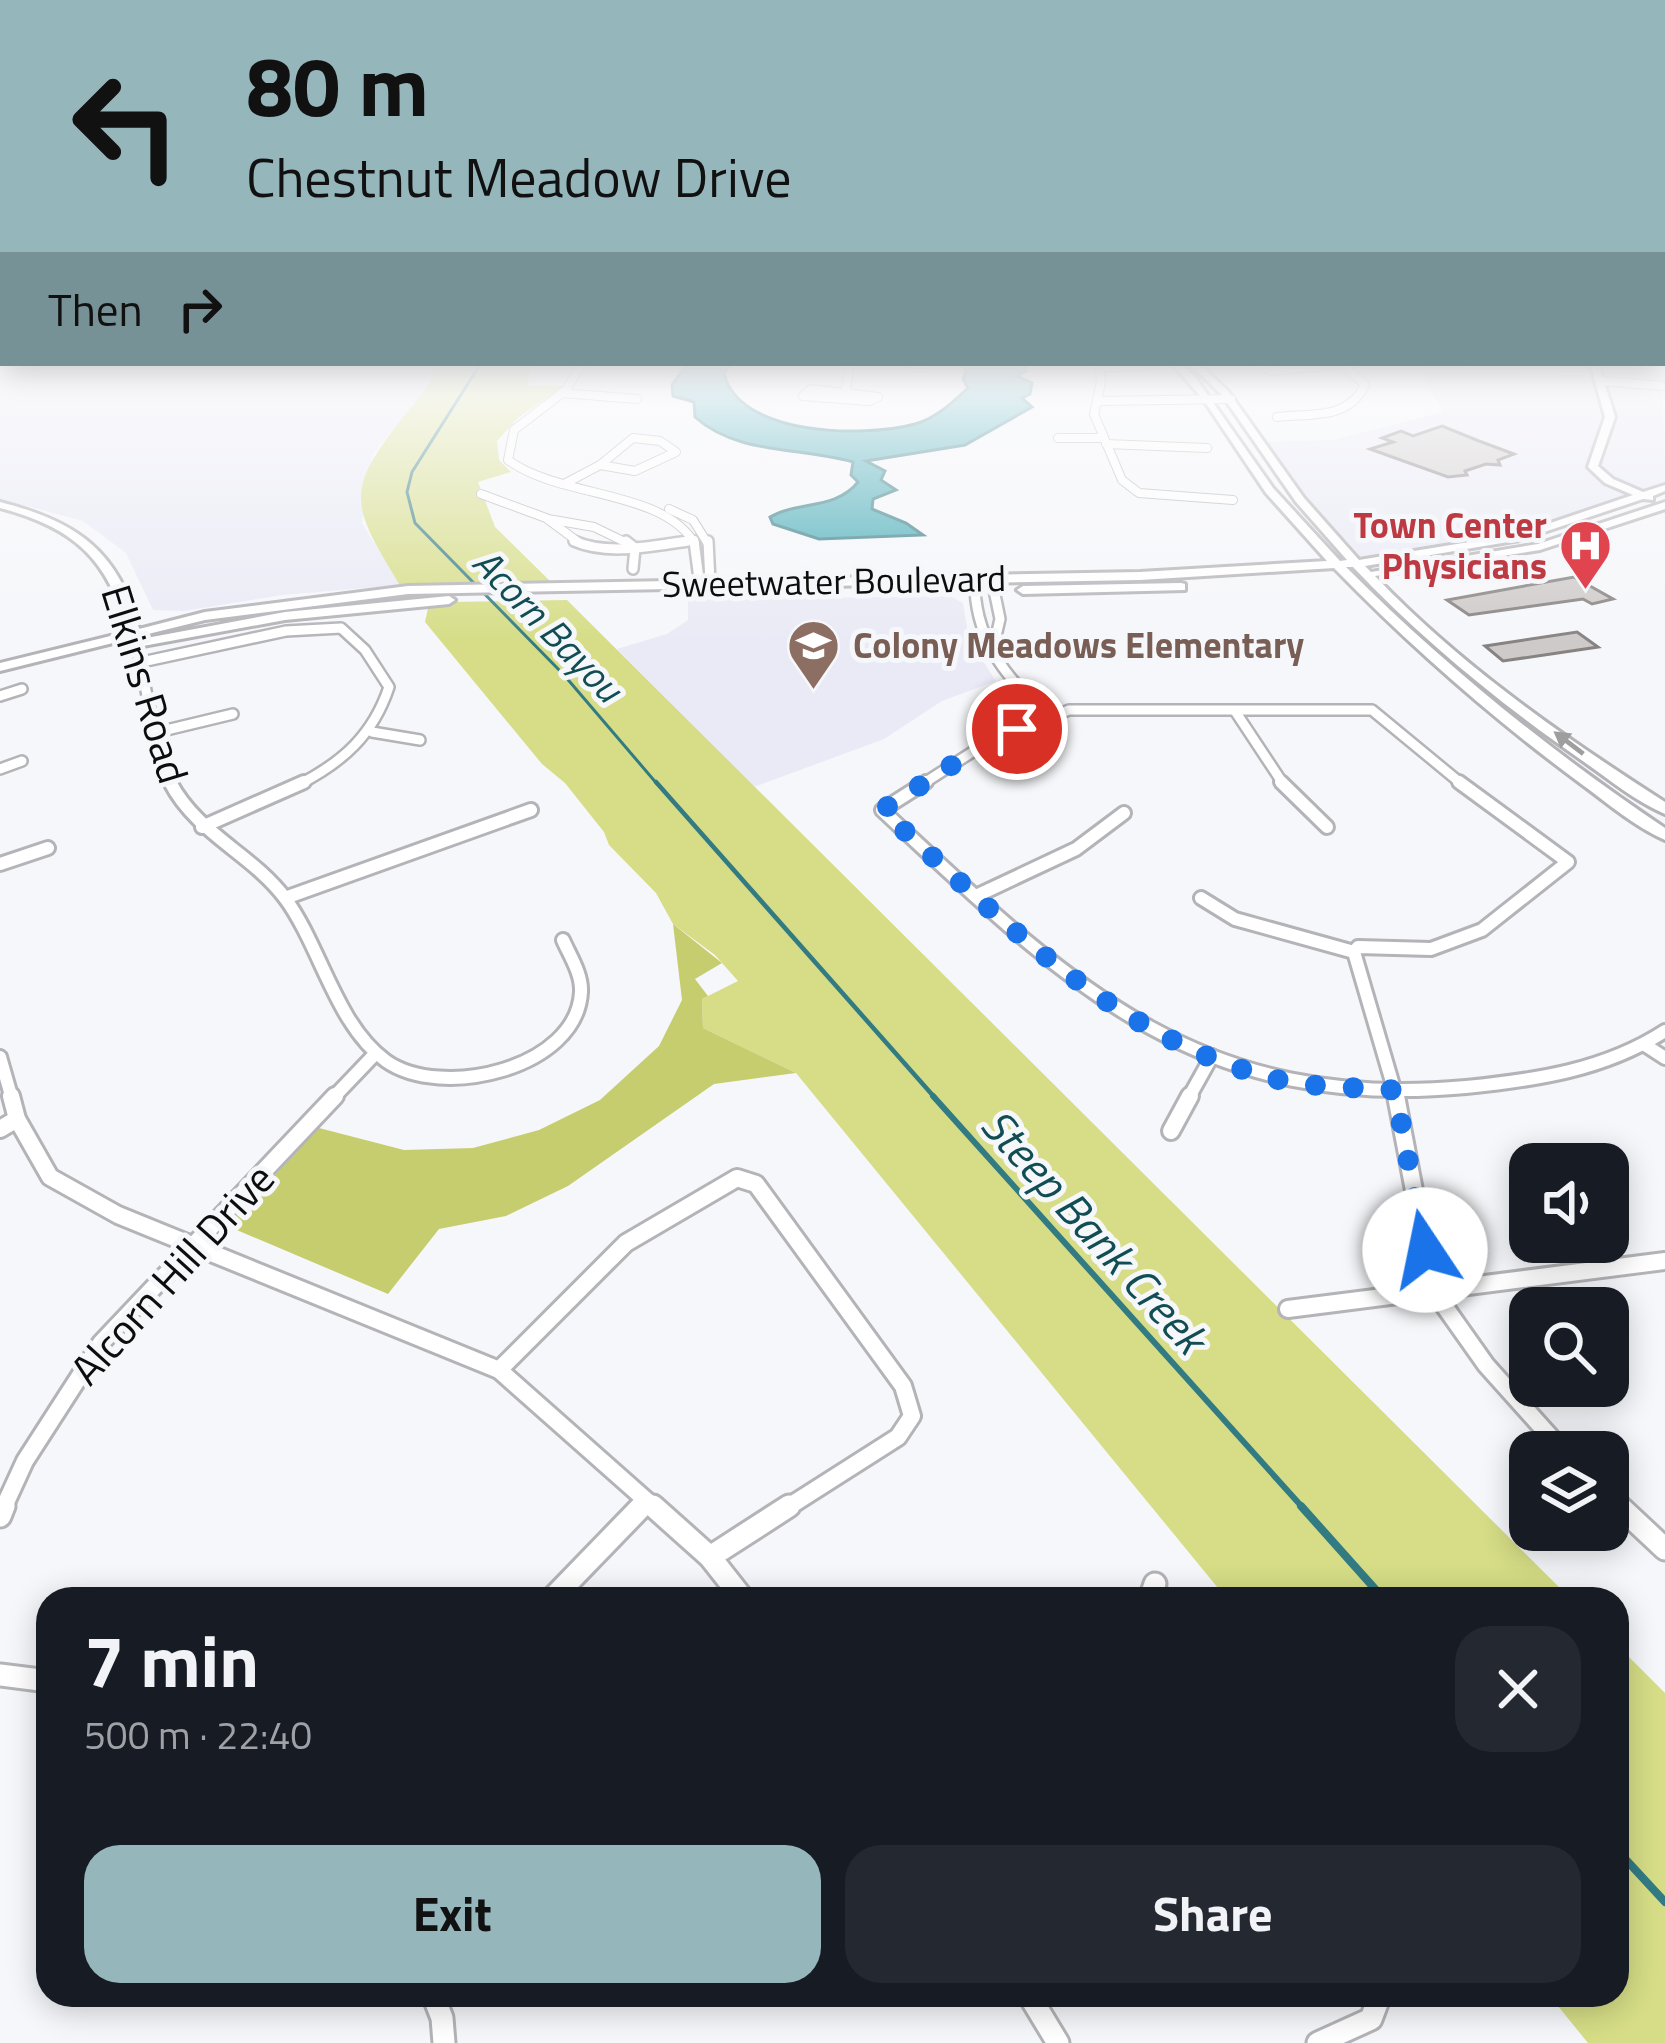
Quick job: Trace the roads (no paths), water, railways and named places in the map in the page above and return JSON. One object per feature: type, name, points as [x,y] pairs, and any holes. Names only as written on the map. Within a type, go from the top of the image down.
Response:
[{"type":"main road","points":[[1246,453],[1278,502],[1341,571],[1472,695],[1586,784],[1665,835]]},
{"type":"main road","points":[[1268,453],[1300,501],[1436,637],[1491,685],[1665,809]]},
{"type":"main road","points":[[1598,453],[1592,462],[1598,474],[1665,504]]},
{"type":"main road","points":[[1596,458],[1663,491]]},
{"type":"main road","name":"Sweetwater Boulevard","points":[[0,678],[196,618],[279,603],[529,586],[1143,583],[1341,571],[1520,537],[1663,491]]},
{"type":"main road","points":[[1278,502],[1300,501]]},
{"type":"main road","name":"Sweetwater Boulevard","points":[[1364,568],[1403,570],[1540,547],[1665,504]]},
{"type":"main road","name":"Elkins Road","points":[[0,506],[37,515],[86,544],[120,582],[135,637]]},
{"type":"main road","points":[[1540,547],[1539,540],[1570,530],[1587,518]]},
{"type":"main road","points":[[1497,556],[1525,544],[1520,537]]},
{"type":"main road","points":[[1389,593],[1392,580],[1403,570]]},
{"type":"main road","name":"Sweetwater Boulevard","points":[[0,667],[135,637],[429,595],[542,597],[703,586]]},
{"type":"main road","points":[[128,610],[153,620],[196,618]]},
{"type":"main road","points":[[1413,640],[1436,637]]},
{"type":"main road","points":[[1586,784],[1614,777]]},
{"type":"street","points":[[505,453],[516,468],[553,488],[680,512],[709,536],[703,586]]},
{"type":"street","points":[[516,453],[527,465],[566,483],[675,518],[694,540],[703,586]]},
{"type":"street","points":[[566,483],[600,465],[610,453]]},
{"type":"street","points":[[600,465],[635,471],[673,453]]},
{"type":"street","points":[[1110,453],[1122,480],[1139,493],[1233,500]]},
{"type":"street","points":[[516,468],[527,465]]},
{"type":"street","points":[[481,494],[545,518],[597,527],[635,548]]},
{"type":"street","points":[[545,518],[587,547],[635,548],[694,540]]},
{"type":"street","points":[[633,569],[635,548]]},
{"type":"street","points":[[982,585],[978,630],[1012,684],[1046,716]]},
{"type":"street","points":[[982,585],[1000,619],[992,652]]},
{"type":"street","points":[[142,662],[286,631],[341,628],[365,650],[389,687],[385,711],[371,732],[342,758],[290,788],[202,827]]},
{"type":"street","name":"Elkins Road","points":[[135,637],[154,733],[181,802],[202,827],[253,864],[285,898],[375,1054]]},
{"type":"street","points":[[0,696],[22,689]]},
{"type":"street","points":[[1354,952],[1358,947],[1431,949],[1482,930],[1568,862],[1416,750],[1372,710],[1069,710],[988,742],[882,810],[1043,958],[1112,1008],[1213,1056],[1277,1079],[1395,1090],[1548,1078],[1646,1046],[1665,1031]]},
{"type":"street","points":[[1235,711],[1256,753],[1288,793],[1327,827]]},
{"type":"street","points":[[154,733],[233,714]]},
{"type":"street","points":[[371,732],[419,740]]},
{"type":"street","points":[[0,769],[22,761]]},
{"type":"street","points":[[285,898],[531,810]]},
{"type":"street","points":[[976,896],[1076,849],[1124,813]]},
{"type":"street","points":[[0,864],[48,848]]},
{"type":"street","points":[[1201,898],[1235,919],[1354,952]]},
{"type":"street","points":[[375,1054],[411,1076],[450,1079],[536,1057],[563,1036],[578,1010],[582,988],[563,940]]},
{"type":"street","points":[[1354,952],[1395,1090],[1433,1290],[1486,1365],[1545,1431]]},
{"type":"street","points":[[1646,1046],[1665,1058]]},
{"type":"street","name":"Alcorn Hill Drive","points":[[0,1516],[25,1461],[101,1342],[375,1054]]},
{"type":"street","points":[[1171,1131],[1213,1056]]},
{"type":"street","points":[[0,1057],[17,1119],[50,1177],[118,1216],[499,1370],[710,1557],[733,1587]]},
{"type":"street","points":[[0,1129],[17,1119]]},
{"type":"street","points":[[499,1370],[626,1243],[737,1178],[756,1184],[781,1212],[904,1386],[912,1416],[898,1437],[710,1557]]},
{"type":"street","points":[[1288,1309],[1545,1269],[1665,1261]]},
{"type":"street","points":[[564,1587],[646,1502]]},
{"type":"street","points":[[1629,1516],[1665,1549]]},
{"type":"street","points":[[0,1675],[36,1680]]},
{"type":"street","points":[[438,2007],[444,2043]]},
{"type":"street","points":[[1036,2007],[1058,2043]]},
{"type":"street","points":[[1318,2043],[1371,2020],[1376,2007]]},
{"type":"water","points":[[810,453],[913,453],[866,461],[885,471],[881,480],[896,490],[873,499],[872,509],[923,535],[819,539],[773,524],[770,517],[839,497],[858,482],[851,475],[853,462]]},
{"type":"waterway","name":"Acorn Bayou","points":[[424,453],[407,492],[415,523],[564,675],[658,785]]},
{"type":"waterway","name":"Steep Bank Creek","points":[[656,782],[936,1099]]},
{"type":"waterway","name":"Steep Bank Creek","points":[[933,1096],[1304,1509]]},
{"type":"waterway","name":"Steep Bank Creek","points":[[1301,1506],[1373,1587]]},
{"type":"waterway","name":"Steep Bank Creek","points":[[1629,1863],[1665,1902]]},
{"type":"place","name":"Town Center Physicians","points":[[1586,592]]},
{"type":"place","name":"Colony Meadows Elementary","points":[[814,691]]}]
